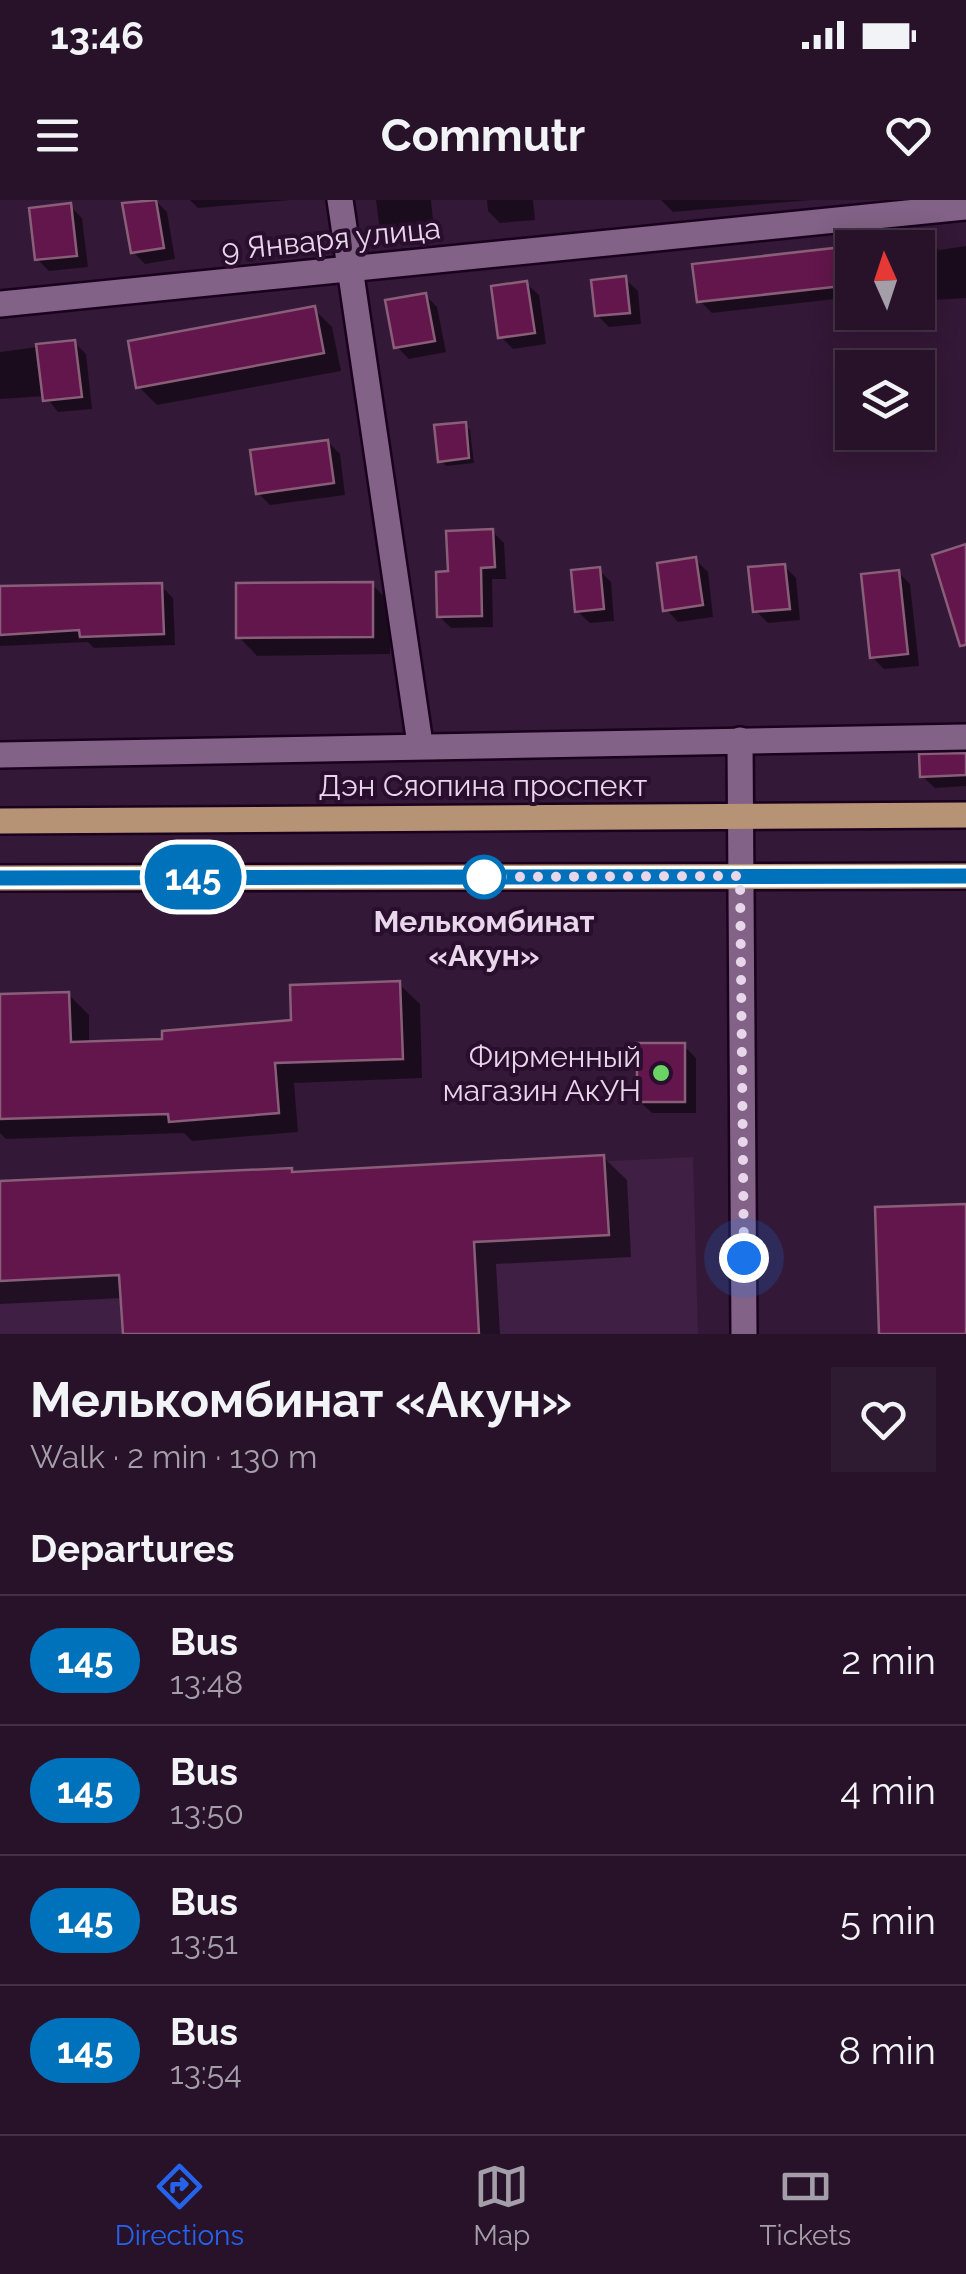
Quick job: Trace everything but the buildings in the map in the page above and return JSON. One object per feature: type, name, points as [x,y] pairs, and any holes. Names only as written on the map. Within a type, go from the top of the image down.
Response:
[{"type":"main road","name":"Дэн Сяопина проспект","points":[[0,822],[966,815]]},
{"type":"main road","points":[[0,878],[966,876]]},
{"type":"street","points":[[340,200],[420,744]]},
{"type":"street","name":"9 Января улица","points":[[0,304],[966,207]]},
{"type":"street","points":[[0,755],[420,744],[966,737]]},
{"type":"street","points":[[740,740],[744,1334]]},
{"type":"shaded area","points":[[693,1157],[698,1334],[0,1334],[0,1191]]},
{"type":"bus line","name":"145","points":[[0,878],[966,876]]},
{"type":"place","name":"Мелькомбинат «Акун»","points":[[484,877]]},
{"type":"place","name":"Фирменный магазин АкУН","points":[[661,1073]]},
{"type":"route","points":[[484,877],[740,876],[744,1258]]}]
